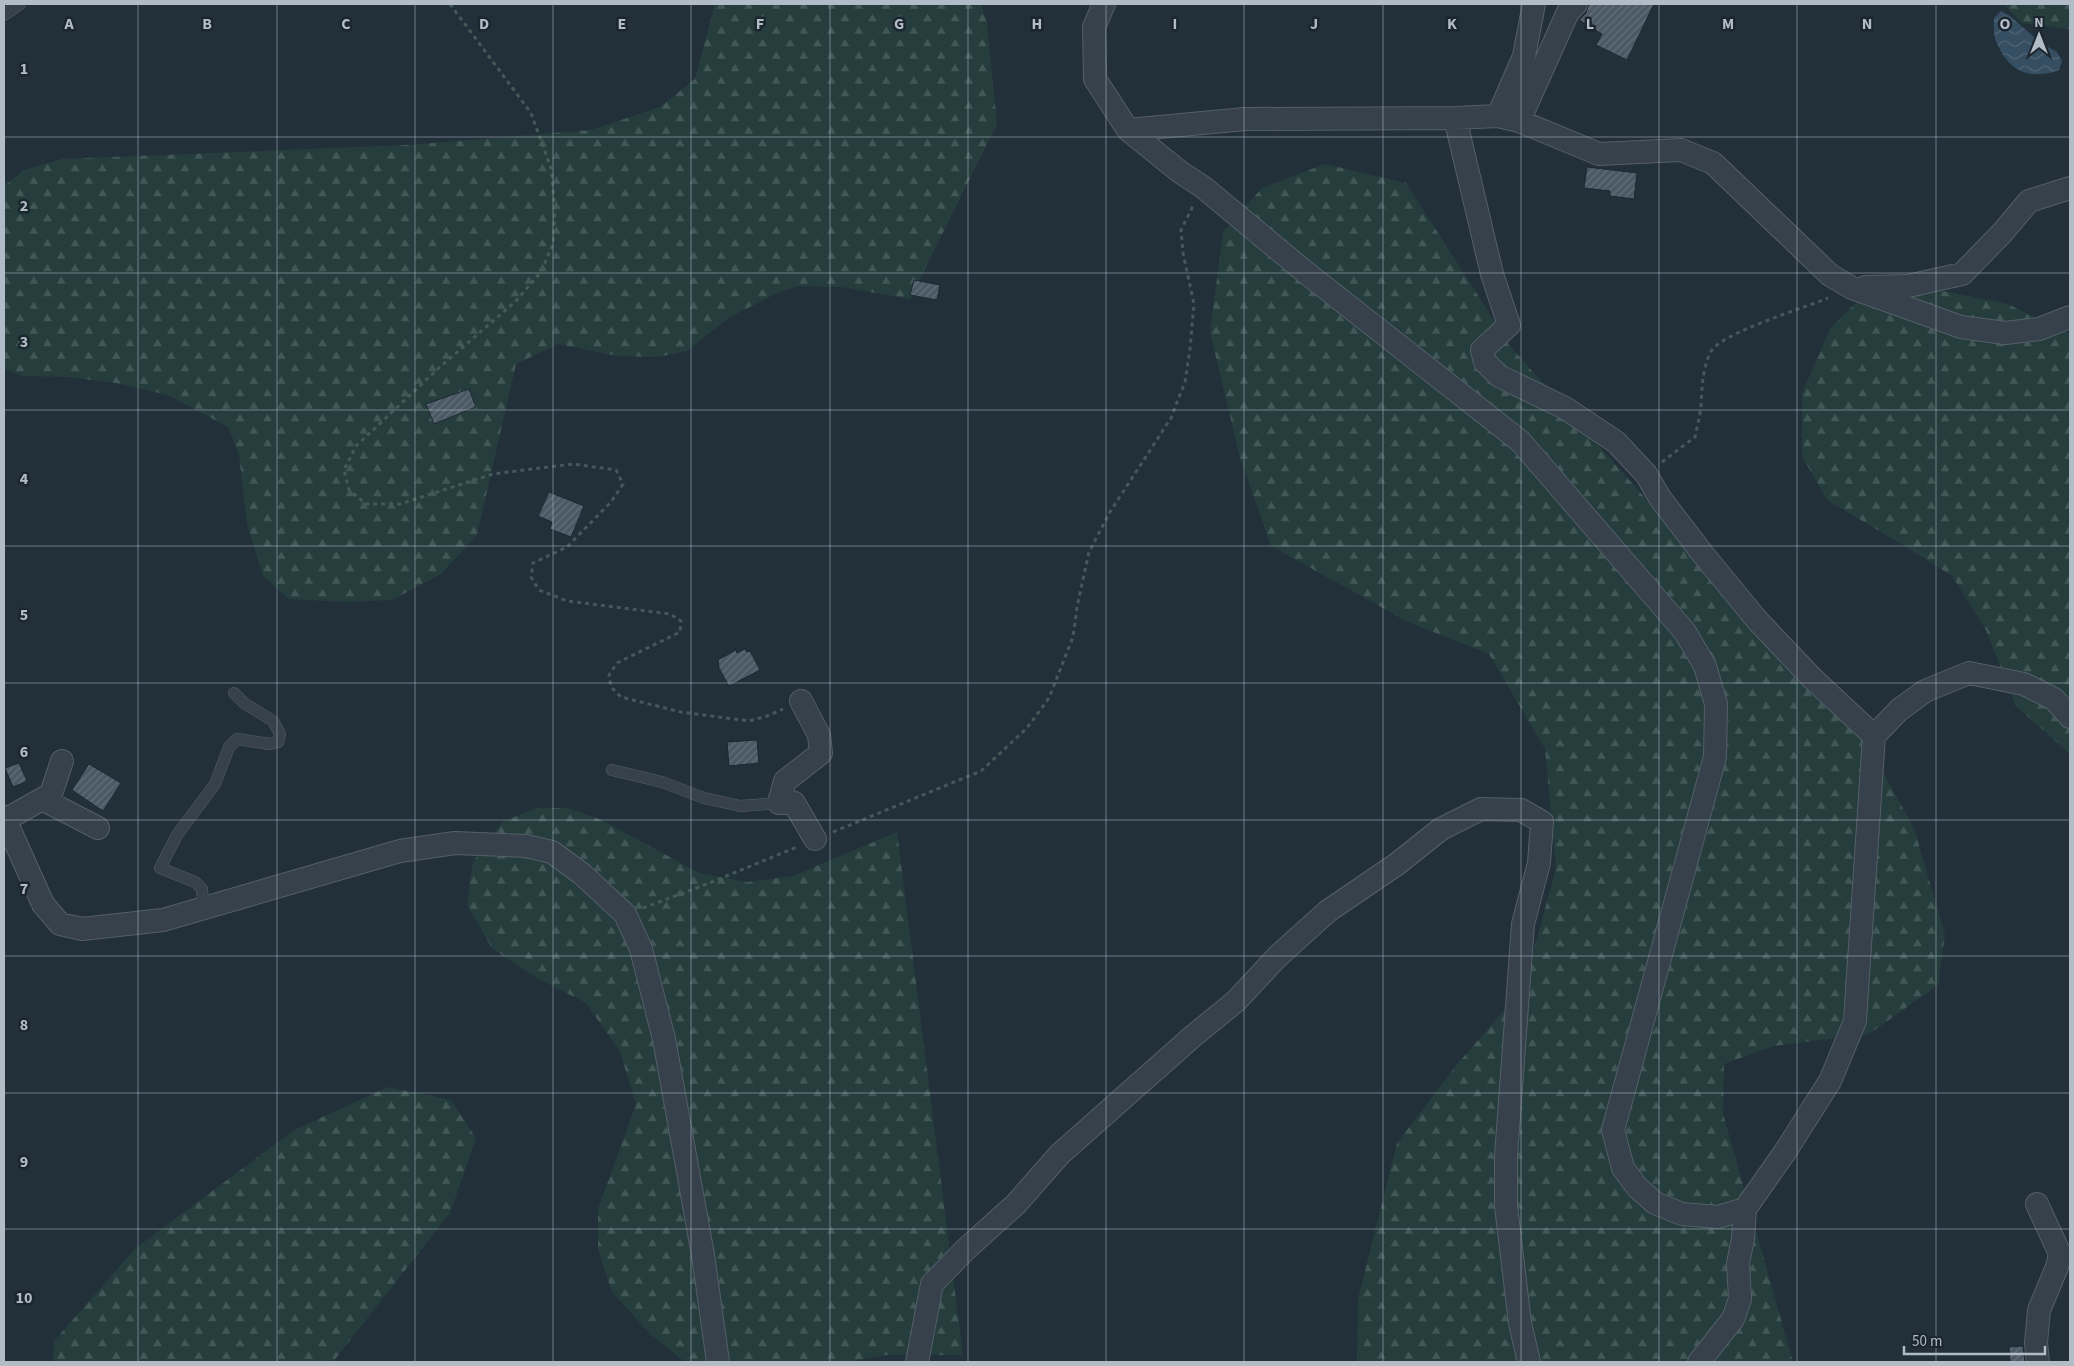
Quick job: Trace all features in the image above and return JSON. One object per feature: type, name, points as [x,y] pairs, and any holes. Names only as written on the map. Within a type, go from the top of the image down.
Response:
[{"type":"street","points":[[1104,4],[1094,27],[1095,79],[1128,130],[1180,172],[1203,187],[1304,271],[1520,441],[1685,632],[1704,666],[1716,704],[1715,757],[1613,1130],[1622,1168],[1637,1187],[1655,1203],[1682,1214],[1718,1217],[1745,1209]]},
{"type":"street","points":[[1508,118],[1524,56],[1534,4]]},
{"type":"street","points":[[1508,118],[1568,12],[1576,4]]},
{"type":"street","points":[[1454,118],[1492,274],[1509,325],[1482,350],[1485,362],[1499,376],[1565,408],[1616,442],[1646,474],[1660,498],[1757,620],[1812,678],[1874,736]]},
{"type":"street","points":[[1128,130],[1245,120],[1508,118],[1599,154],[1681,150],[1713,162],[1830,275],[1852,288],[1961,327],[2005,333],[2039,330],[2070,318]]},
{"type":"street","points":[[1852,288],[1908,286],[1962,274],[2002,233],[2029,201],[2070,188]]},
{"type":"street","points":[[1699,1362],[1733,1319],[1740,1300],[1738,1263],[1743,1239],[1745,1209],[1785,1152],[1830,1081],[1855,1021],[1874,736],[1898,710],[1924,691],[1969,673],[2024,684],[2054,699],[2070,717]]},
{"type":"street","points":[[801,701],[819,735],[821,753],[785,781],[779,803],[794,803],[816,840]]},
{"type":"street","points":[[62,761],[51,794],[4,818],[43,904],[60,924],[82,929],[163,920],[400,851],[454,843],[526,846],[552,852],[582,874],[626,914],[641,949],[664,1039],[703,1255],[718,1362]]},
{"type":"street","points":[[42,799],[98,828]]},
{"type":"street","points":[[917,1362],[932,1284],[965,1250],[1016,1204],[1060,1154],[1192,1037],[1236,1001],[1278,956],[1328,910],[1397,864],[1441,829],[1481,809],[1521,810],[1542,822],[1539,863],[1523,924],[1506,1156],[1506,1206],[1520,1323],[1529,1362]]},
{"type":"street","points":[[2037,1204],[2060,1254],[2057,1267],[2039,1310],[2036,1343],[2038,1362]]},
{"type":"lane","points":[[4,15],[20,4]]},
{"type":"lane","points":[[203,908],[202,890],[195,882],[160,868],[177,835],[215,784],[229,747],[238,739],[270,744],[278,742],[280,734],[273,721],[244,703],[234,693]]},
{"type":"lane","points":[[612,770],[662,782],[704,798],[740,806],[779,803]]},
{"type":"path","points":[[450,4],[531,113],[551,168],[555,210],[553,244],[541,272],[515,302],[440,367],[356,446],[344,470],[349,490],[366,504],[400,504],[493,474],[573,464],[616,470],[622,484],[611,502],[566,547],[533,563],[531,577],[539,590],[567,601],[670,614],[681,621],[680,632],[617,663],[609,675],[611,687],[621,697],[681,712],[749,721],[767,716],[801,701]]},
{"type":"path","points":[[626,914],[707,884],[981,771],[1027,728],[1048,698],[1073,637],[1089,552],[1110,512],[1171,418],[1185,382],[1194,304],[1183,253],[1181,230],[1203,187]]},
{"type":"path","points":[[1646,474],[1695,437],[1700,409],[1702,376],[1711,351],[1730,337],[1760,323],[1812,305],[1852,288]]},
{"type":"green space","points":[[715,4],[981,4],[987,23],[997,124],[910,299],[841,287],[799,286],[779,292],[730,317],[687,351],[658,357],[618,356],[558,344],[516,364],[477,535],[441,574],[392,600],[346,602],[289,599],[263,576],[247,524],[239,455],[228,427],[168,395],[116,383],[68,377],[22,376],[4,368],[4,186],[24,170],[62,159],[408,145],[591,130],[660,107],[695,79]]},
{"type":"green space","points":[[2003,4],[2070,4],[2070,29],[2022,23]]},
{"type":"green space","points":[[1325,164],[1406,183],[1511,347],[1759,626],[1847,708],[1914,828],[1945,935],[1938,985],[1869,1034],[1774,1046],[1724,1064],[1723,1114],[1793,1362],[1357,1362],[1358,1299],[1397,1143],[1454,1068],[1524,987],[1556,868],[1545,749],[1489,654],[1408,622],[1271,546],[1240,458],[1210,332],[1223,232],[1262,188]]},
{"type":"green space","points":[[1923,287],[2008,304],[2070,335],[2070,754],[2016,706],[1986,630],[1952,576],[1827,500],[1802,456],[1802,393],[1831,327],[1869,290]]},
{"type":"green space","points":[[536,808],[568,808],[602,820],[699,873],[747,882],[793,876],[897,832],[963,1355],[886,1355],[848,1362],[685,1362],[651,1335],[612,1292],[598,1249],[598,1209],[636,1104],[620,1052],[586,1003],[535,977],[492,948],[467,905],[473,862],[502,822]]},
{"type":"green space","points":[[388,1087],[451,1100],[476,1138],[450,1213],[333,1362],[53,1362],[54,1341],[136,1248],[294,1130]]},
{"type":"water","points":[[2001,11],[2010,16],[2041,43],[2057,52],[2062,61],[2059,70],[2048,73],[2029,74],[2013,66],[2007,60],[1996,41],[1994,33],[1994,18]]},
{"type":"building","points":[[1589,4],[1654,4],[1627,60],[1596,45],[1602,34],[1579,20],[1586,13]]},
{"type":"building","points":[[1587,167],[1637,173],[1634,199],[1610,196],[1610,191],[1584,188]]},
{"type":"building","points":[[914,280],[940,285],[937,300],[910,295]]},
{"type":"building","points":[[469,389],[476,407],[434,424],[426,404]]},
{"type":"building","points":[[549,492],[584,506],[571,537],[550,529],[552,522],[538,516]]},
{"type":"building","points":[[745,649],[747,652],[750,651],[760,670],[729,686],[719,668],[718,660],[736,650],[737,653]]},
{"type":"building","points":[[757,740],[759,763],[729,766],[727,742]]},
{"type":"building","points":[[19,763],[27,781],[13,787],[5,768]]},
{"type":"building","points":[[89,764],[121,783],[103,811],[72,790]]},
{"type":"building","points":[[2023,1346],[2025,1362],[2010,1362],[2009,1347]]}]
